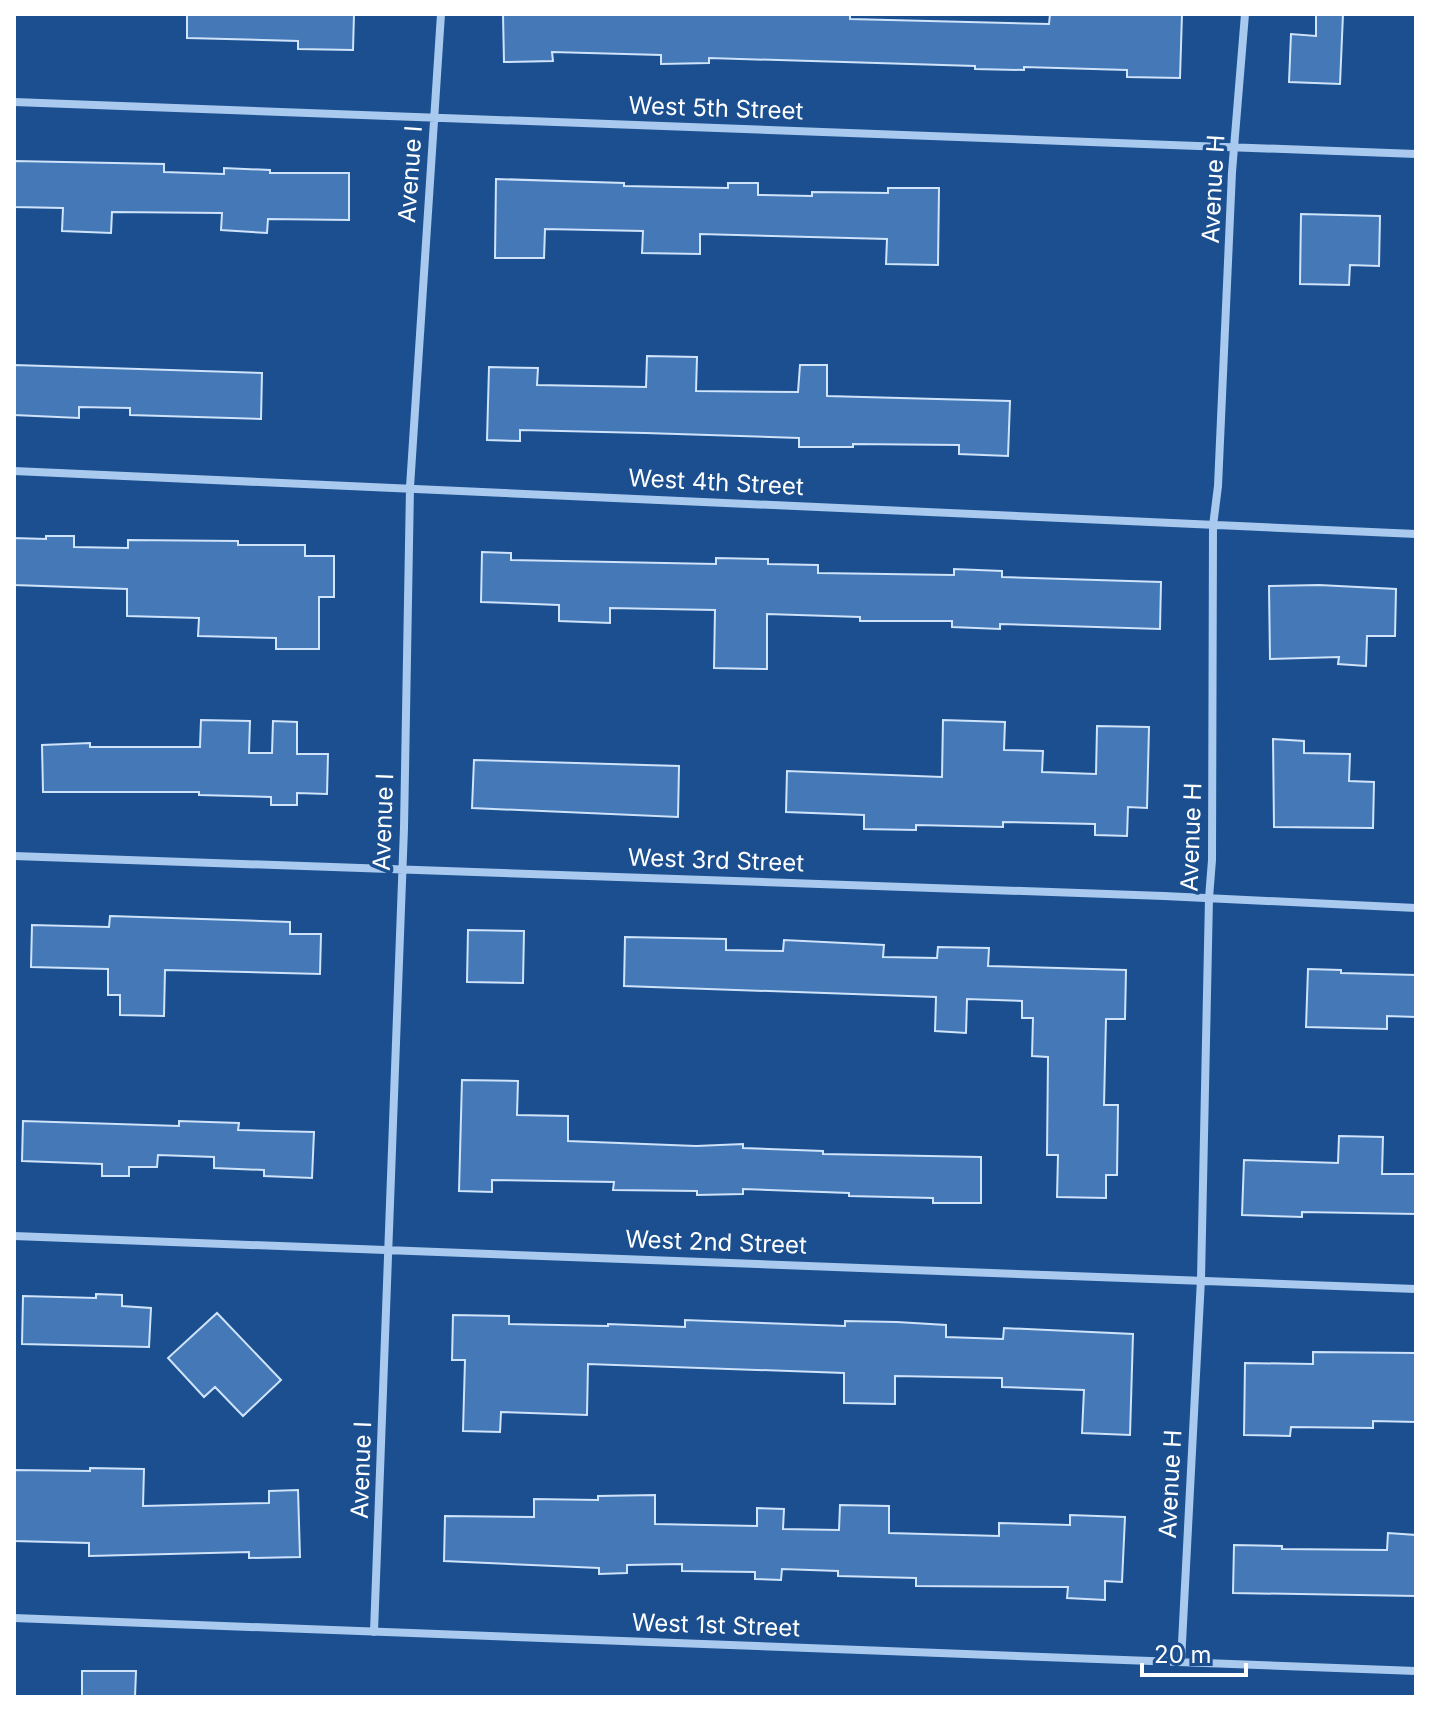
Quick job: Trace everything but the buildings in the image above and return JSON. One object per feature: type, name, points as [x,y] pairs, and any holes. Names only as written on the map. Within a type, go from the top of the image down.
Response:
[{"type":"street","name":"Avenue I","points":[[374,1632],[402,869],[410,487],[441,14]]},
{"type":"street","name":"Avenue H","points":[[1181,1662],[1201,1279],[1212,844],[1213,526],[1218,486],[1234,146],[1245,14]]},
{"type":"street","name":"West 5th Street","points":[[14,102],[1416,154]]},
{"type":"street","name":"West 4th Street","points":[[14,471],[1416,534]]},
{"type":"street","name":"West 3rd Street","points":[[14,856],[1416,908]]},
{"type":"street","name":"West 2nd Street","points":[[14,1236],[1416,1289]]},
{"type":"street","name":"West 1st Street","points":[[14,1618],[1416,1671]]}]
